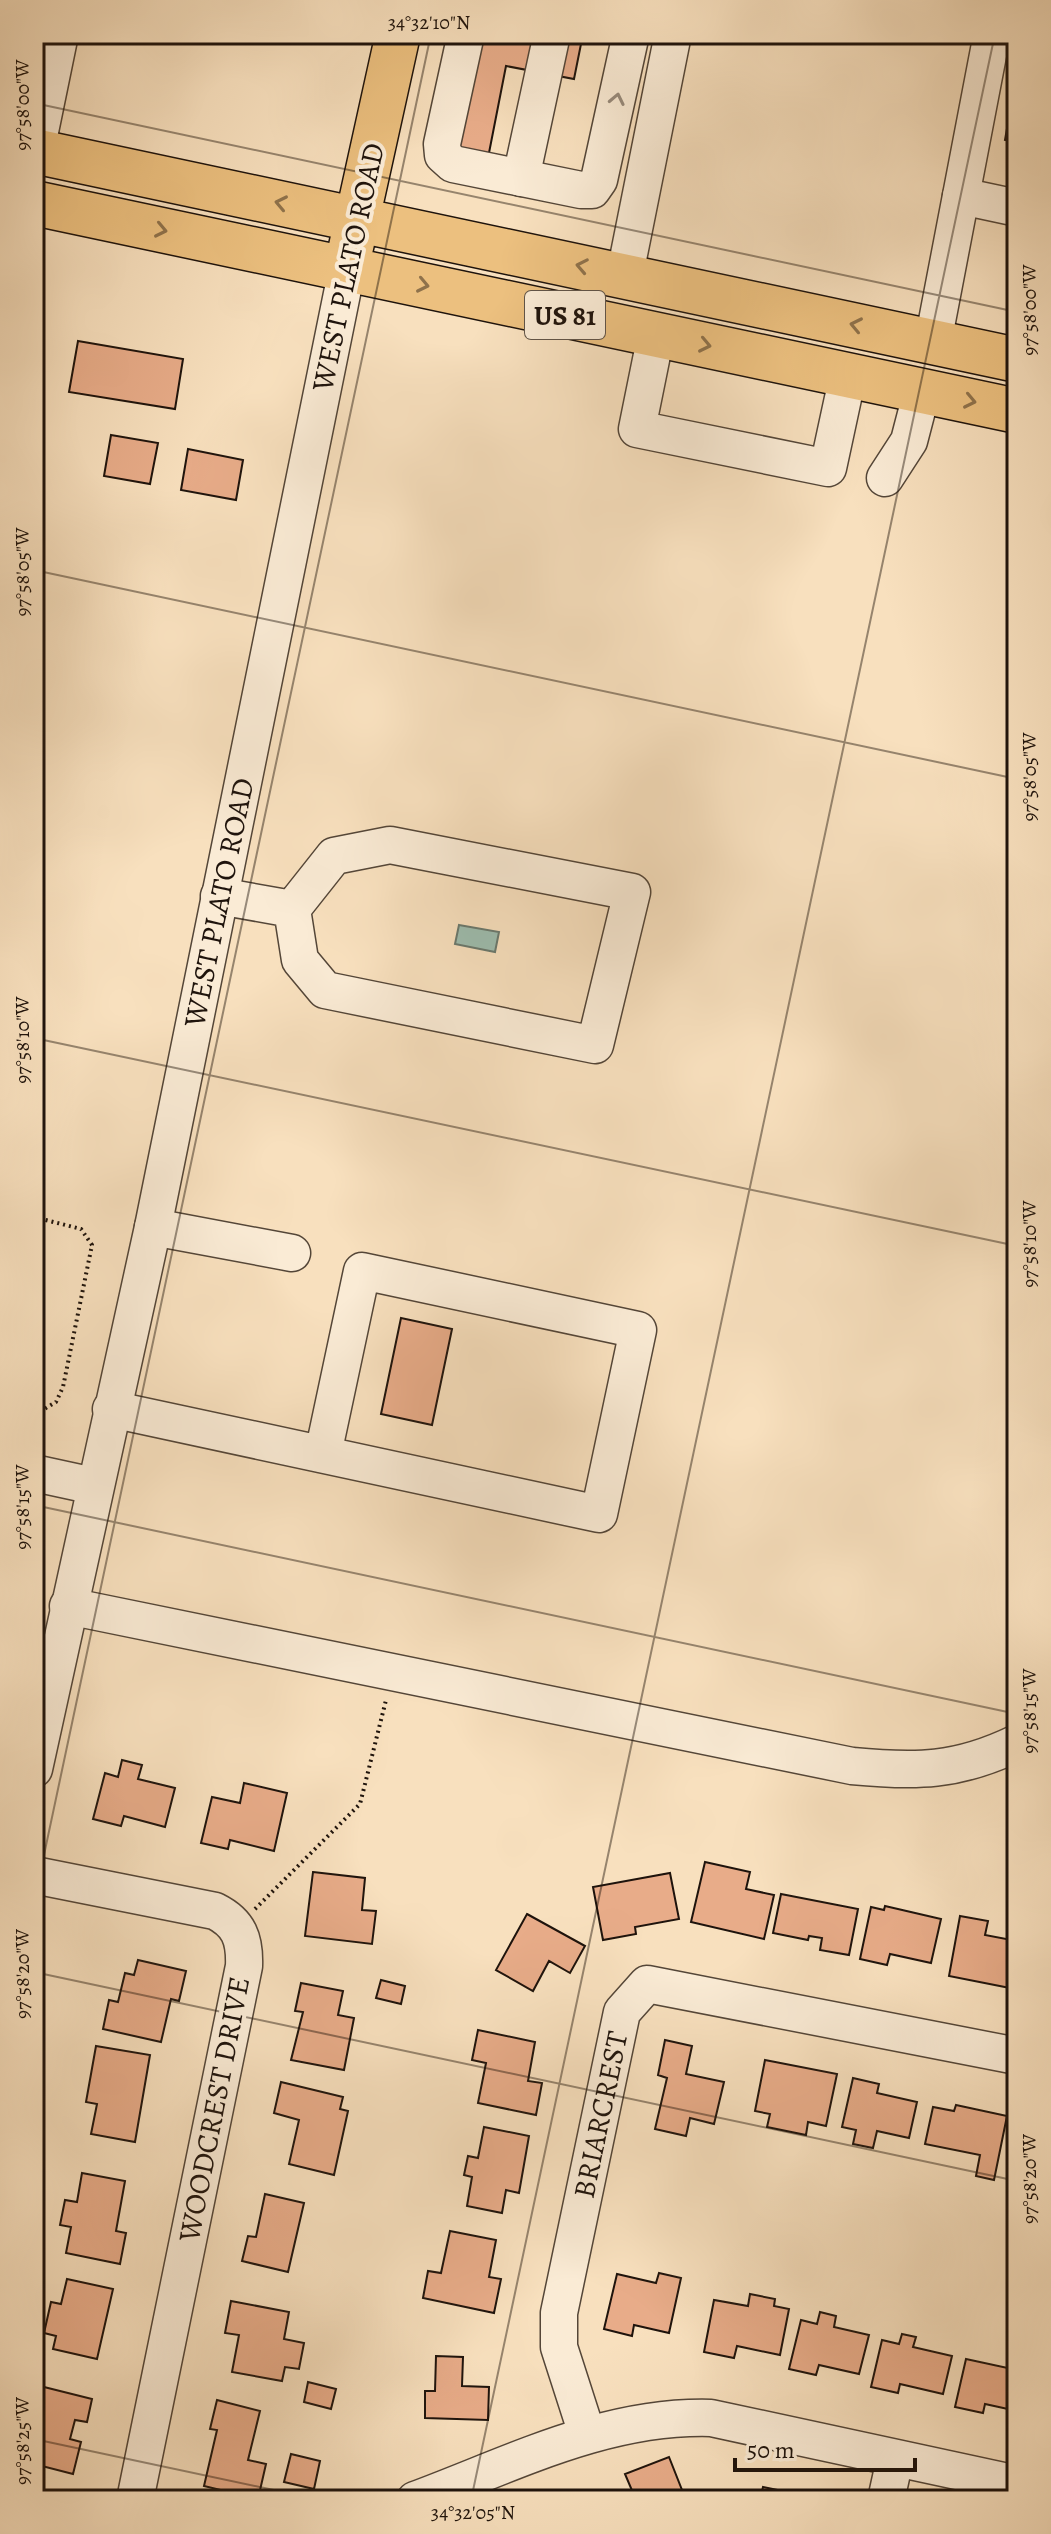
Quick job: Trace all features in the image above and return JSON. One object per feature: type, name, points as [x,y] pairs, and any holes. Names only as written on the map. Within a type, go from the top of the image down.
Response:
[{"type":"main road","name":"WEST PLATO ROAD","points":[[347,269],[398,34]]},
{"type":"main road","name":"US 81","points":[[35,151],[625,274],[1017,360]]},
{"type":"main road","name":"US 81","points":[[34,203],[1017,411]]},
{"type":"main road","points":[[922,391],[933,342]]},
{"type":"street","points":[[35,151],[60,34]]},
{"type":"street","points":[[466,34],[442,144],[443,155],[453,164],[592,190],[603,164],[631,34]]},
{"type":"street","points":[[521,178],[552,34]]},
{"type":"street","points":[[625,274],[673,34]]},
{"type":"street","points":[[933,342],[992,34]]},
{"type":"street","points":[[603,164],[645,172]]},
{"type":"street","points":[[961,196],[1017,208]]},
{"type":"street","name":"WEST PLATO ROAD","points":[[34,1769],[153,1227],[347,269]]},
{"type":"street","points":[[656,335],[637,429],[828,468],[848,375]]},
{"type":"street","points":[[885,478],[909,441],[922,391]]},
{"type":"street","points":[[390,845],[632,892],[595,1045],[325,990],[300,960],[292,909],[334,856],[390,845]]},
{"type":"street","points":[[219,896],[292,909]]},
{"type":"street","points":[[153,1227],[292,1253]]},
{"type":"street","points":[[111,1409],[599,1514],[638,1330],[362,1271],[323,1454]]},
{"type":"street","points":[[34,1473],[94,1486]]},
{"type":"street","points":[[68,1606],[852,1766],[917,1772],[989,1757],[1017,1743]]},
{"type":"street","points":[[34,1875],[151,1895],[215,1911],[232,1920],[237,1928]]},
{"type":"street","name":"WOODCREST DRIVE","points":[[135,2500],[244,1966],[245,1943],[237,1928]]},
{"type":"street","name":"BRIARCREST","points":[[587,2434],[559,2347],[559,2313],[622,2012],[647,1984],[1017,2056]]},
{"type":"street","points":[[432,2497],[587,2434],[676,2416],[711,2418],[1017,2484]]},
{"type":"street","points":[[886,2500],[895,2459]]},
{"type":"path","points":[[34,1217],[81,1229],[92,1245],[63,1387],[56,1402],[34,1415]]},
{"type":"path","points":[[34,1513],[34,1528]]},
{"type":"path","points":[[237,1928],[360,1804],[392,1674]]},
{"type":"shaded area","points":[[459,925],[499,932],[495,952],[455,944]]},
{"type":"building","points":[[482,34],[583,34],[574,79],[506,66],[488,158],[458,152]]},
{"type":"building","points":[[1017,71],[1017,142],[1005,140]]},
{"type":"building","points":[[78,341],[183,359],[175,409],[69,392]]},
{"type":"building","points":[[111,435],[158,443],[150,484],[104,476]]},
{"type":"building","points":[[188,449],[243,460],[236,500],[181,490]]},
{"type":"building","points":[[401,1318],[452,1329],[432,1425],[381,1414]]},
{"type":"building","points":[[122,1760],[142,1765],[138,1779],[175,1788],[165,1827],[124,1816],[121,1826],[93,1819],[105,1773],[118,1777]]},
{"type":"building","points":[[244,1783],[287,1793],[274,1851],[230,1840],[228,1849],[201,1843],[212,1797],[240,1803]]},
{"type":"building","points":[[705,1862],[750,1872],[746,1889],[774,1895],[764,1939],[691,1922]]},
{"type":"building","points":[[313,1872],[365,1878],[362,1910],[376,1911],[372,1944],[305,1936]]},
{"type":"building","points":[[670,1873],[679,1919],[635,1927],[636,1934],[603,1940],[593,1887]]},
{"type":"building","points":[[781,1894],[858,1909],[849,1955],[820,1950],[822,1938],[809,1936],[808,1940],[773,1933]]},
{"type":"building","points":[[885,1906],[941,1919],[931,1963],[890,1954],[887,1965],[860,1959],[871,1907],[884,1910]]},
{"type":"building","points":[[527,1914],[585,1946],[570,1973],[549,1961],[533,1991],[496,1970]]},
{"type":"building","points":[[960,1916],[988,1921],[985,1935],[1017,1941],[1015,1989],[949,1976]]},
{"type":"building","points":[[138,1960],[186,1971],[179,2001],[171,1999],[161,2042],[103,2029],[109,2000],[118,2002],[125,1973],[134,1975]]},
{"type":"building","points":[[381,1980],[405,1986],[401,2004],[376,1998]]},
{"type":"building","points":[[301,1983],[343,1991],[338,2015],[354,2018],[344,2070],[291,2060],[303,2012],[295,2011]]},
{"type":"building","points":[[478,2030],[535,2042],[528,2081],[542,2083],[536,2115],[478,2103],[486,2063],[472,2060]]},
{"type":"building","points":[[665,2040],[692,2046],[686,2074],[724,2082],[714,2124],[690,2118],[686,2136],[655,2129],[667,2078],[658,2075]]},
{"type":"building","points":[[96,2046],[150,2055],[135,2142],[91,2134],[97,2104],[86,2102]]},
{"type":"building","points":[[765,2060],[837,2074],[826,2126],[808,2122],[806,2135],[767,2127],[770,2114],[755,2111]]},
{"type":"building","points":[[853,2078],[879,2084],[877,2093],[917,2102],[909,2138],[877,2131],[873,2148],[853,2144],[856,2130],[842,2127]]},
{"type":"building","points":[[281,2082],[343,2097],[340,2109],[348,2111],[334,2175],[289,2164],[299,2120],[274,2113]]},
{"type":"building","points":[[956,2105],[1007,2116],[994,2180],[976,2176],[980,2155],[925,2144],[933,2107],[954,2111]]},
{"type":"building","points":[[484,2127],[529,2136],[519,2193],[506,2190],[502,2213],[467,2206],[472,2177],[464,2175],[468,2156],[478,2158]]},
{"type":"building","points":[[1017,2155],[1017,2190],[1010,2189]]},
{"type":"building","points":[[82,2173],[125,2181],[116,2231],[126,2233],[120,2264],[66,2253],[71,2227],[60,2225],[65,2200],[77,2202]]},
{"type":"building","points":[[265,2194],[304,2203],[288,2272],[242,2261],[248,2236],[256,2237]]},
{"type":"building","points":[[450,2231],[496,2240],[489,2277],[501,2279],[494,2313],[423,2298],[428,2271],[441,2273]]},
{"type":"building","points":[[659,2273],[681,2278],[669,2333],[634,2325],[632,2336],[604,2329],[617,2274],[656,2283]]},
{"type":"building","points":[[67,2279],[113,2289],[97,2359],[53,2349],[56,2336],[44,2333],[51,2302],[61,2304]]},
{"type":"building","points":[[750,2294],[775,2299],[774,2306],[789,2309],[780,2355],[737,2346],[734,2358],[704,2352],[714,2300],[748,2306]]},
{"type":"building","points":[[231,2301],[289,2312],[284,2339],[304,2343],[299,2369],[285,2367],[282,2381],[232,2372],[239,2335],[225,2333]]},
{"type":"building","points":[[820,2312],[836,2316],[834,2327],[869,2335],[859,2374],[819,2365],[816,2375],[789,2369],[801,2320],[817,2324]]},
{"type":"building","points":[[902,2334],[916,2337],[913,2347],[952,2356],[943,2394],[900,2384],[898,2393],[871,2387],[882,2340],[899,2344]]},
{"type":"building","points":[[436,2356],[463,2357],[462,2386],[489,2387],[488,2420],[425,2418],[425,2391],[435,2391]]},
{"type":"building","points":[[966,2359],[1017,2370],[1017,2411],[985,2404],[983,2413],[955,2407]]},
{"type":"building","points":[[308,2382],[336,2389],[331,2409],[304,2402]]},
{"type":"building","points":[[44,2387],[92,2399],[87,2422],[75,2420],[70,2439],[81,2442],[73,2474],[34,2464],[34,2409],[38,2410]]},
{"type":"building","points":[[217,2400],[260,2411],[248,2460],[266,2464],[258,2499],[204,2486],[217,2430],[210,2429]]},
{"type":"building","points":[[291,2454],[320,2461],[314,2489],[284,2482]]},
{"type":"building","points":[[669,2457],[682,2490],[658,2500],[636,2500],[625,2474]]},
{"type":"building","points":[[763,2487],[817,2498],[817,2500],[760,2500]]}]
